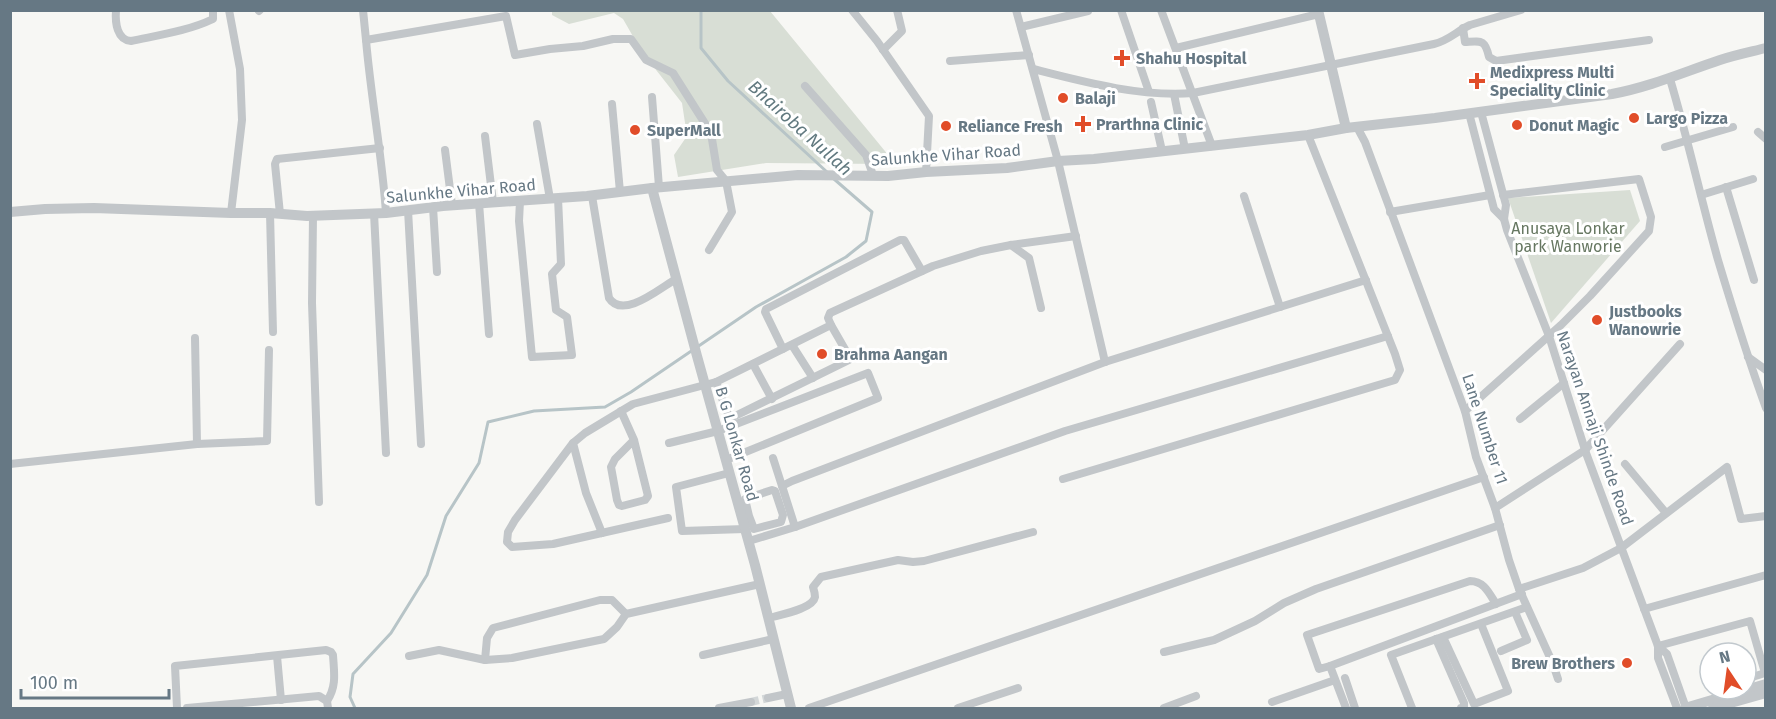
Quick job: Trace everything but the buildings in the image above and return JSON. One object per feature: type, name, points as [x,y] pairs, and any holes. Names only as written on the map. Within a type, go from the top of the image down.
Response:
[{"type":"street","points":[[116,10],[117,29],[126,41],[205,24],[213,20],[213,10]]},
{"type":"street","points":[[229,10],[240,69],[242,120],[231,213]]},
{"type":"street","points":[[363,10],[380,148],[386,453]]},
{"type":"street","points":[[852,10],[930,116],[926,172]]},
{"type":"street","points":[[883,50],[902,31],[897,10]]},
{"type":"street","points":[[1016,10],[1058,161],[1105,362]]},
{"type":"street","points":[[1121,10],[1149,92]]},
{"type":"street","points":[[1161,10],[1212,146]]},
{"type":"street","points":[[1033,69],[1095,84],[1149,92],[1193,93],[1442,42],[1463,28],[1521,10]]},
{"type":"street","points":[[1021,27],[1088,11]]},
{"type":"street","points":[[1176,48],[1318,12],[1331,65],[1352,128]]},
{"type":"street","points":[[366,40],[506,16],[515,55],[583,46],[612,39],[631,39],[646,60],[673,73],[711,133],[717,170],[726,181],[732,212],[709,250]]},
{"type":"street","points":[[1463,28],[1465,42],[1483,42],[1489,57],[1496,61],[1649,40]]},
{"type":"street","name":"Salunkhe Vihar Road","points":[[10,212],[93,208],[313,216],[592,196],[656,187],[798,176],[873,175],[1007,168],[1308,135],[1612,94],[1670,79],[1721,60],[1766,48]]},
{"type":"street","points":[[950,61],[1029,55]]},
{"type":"street","points":[[1670,79],[1718,259],[1766,408]]},
{"type":"street","points":[[805,86],[866,155],[873,175]]},
{"type":"street","points":[[1174,94],[1185,149]]},
{"type":"street","points":[[652,97],[656,187]]},
{"type":"street","points":[[1151,102],[1162,152]]},
{"type":"street","points":[[612,104],[620,192]]},
{"type":"street","name":"Narayan Annaji Shinde Road","points":[[1481,112],[1506,205],[1504,219]]},
{"type":"street","name":"Narayan Annaji Shinde Road","points":[[1469,113],[1494,209],[1504,219],[1549,336],[1585,450],[1658,646],[1658,658],[1677,708]]},
{"type":"street","points":[[520,201],[519,221],[532,357],[572,355],[567,316],[555,310],[552,274],[561,264],[554,198],[537,124]]},
{"type":"street","points":[[1665,147],[1733,127]]},
{"type":"street","name":"Lane Number 11","points":[[1352,128],[1365,142],[1465,411],[1476,457],[1495,508],[1520,592],[1558,679]]},
{"type":"street","points":[[1758,132],[1766,139]]},
{"type":"street","points":[[1063,479],[1395,380],[1400,370],[1388,336],[1308,135]]},
{"type":"street","points":[[485,136],[493,202]]},
{"type":"street","points":[[273,332],[275,165],[277,159],[380,148]]},
{"type":"street","points":[[445,150],[452,205]]},
{"type":"street","points":[[1465,411],[1590,296],[1649,231],[1651,217],[1639,179],[1503,195]]},
{"type":"street","points":[[1701,195],[1753,179]]},
{"type":"street","name":"B G Lonkar Road","points":[[656,187],[676,279],[697,356],[710,384],[718,431],[745,521],[791,708]]},
{"type":"street","points":[[1726,188],[1754,280]]},
{"type":"street","points":[[1390,212],[1490,195]]},
{"type":"street","points":[[592,196],[611,302],[620,306],[628,306],[676,279]]},
{"type":"street","points":[[1244,196],[1280,307]]},
{"type":"street","points":[[479,203],[489,334]]},
{"type":"street","points":[[433,207],[437,272]]},
{"type":"street","points":[[408,210],[422,444]]},
{"type":"street","points":[[313,216],[312,303],[319,502]]},
{"type":"street","points":[[710,384],[730,418],[850,359],[831,325],[828,318],[830,314],[933,266],[981,251],[1076,236]]},
{"type":"street","points":[[783,349],[765,312],[766,309],[900,240],[904,240],[922,271]]},
{"type":"street","points":[[1011,245],[1029,258],[1041,308]]},
{"type":"street","points":[[782,486],[1105,362],[1366,280]]},
{"type":"street","points":[[668,518],[543,545],[512,547],[507,542],[508,532],[515,520],[573,443],[585,433],[633,404],[710,384],[831,325]]},
{"type":"street","points":[[749,541],[795,527],[1065,431],[1388,336]]},
{"type":"street","points":[[195,338],[196,444]]},
{"type":"street","points":[[1495,508],[1585,450],[1680,344]]},
{"type":"street","points":[[792,345],[813,378]]},
{"type":"street","points":[[10,464],[196,444],[267,441],[269,350]]},
{"type":"street","points":[[1748,357],[1764,368]]},
{"type":"street","points":[[753,364],[772,399]]},
{"type":"street","points":[[669,443],[718,431],[868,373],[878,398],[726,460]]},
{"type":"street","points":[[1521,419],[1564,383]]},
{"type":"street","points":[[621,411],[634,440],[648,496],[645,500],[622,506],[617,500],[611,467],[615,459],[634,440]]},
{"type":"street","points":[[573,443],[586,493],[602,533]]},
{"type":"street","points":[[773,458],[782,486],[785,507],[781,522],[755,530],[745,521],[745,499],[772,490],[785,507],[795,527]]},
{"type":"street","points":[[1625,464],[1666,513]]},
{"type":"street","points":[[1496,604],[1484,585],[1478,581],[1470,581],[1307,635],[1319,669],[1496,604],[1520,592],[1583,568],[1621,548],[1727,467],[1741,519],[1766,516]]},
{"type":"street","points":[[729,473],[676,487],[682,531],[745,521]]},
{"type":"street","points":[[809,708],[1484,477]]},
{"type":"street","points":[[1164,652],[1214,640],[1316,589],[1500,525]]},
{"type":"street","points":[[769,618],[806,607],[812,603],[815,598],[813,587],[821,578],[898,560],[924,561],[1034,532]]},
{"type":"street","points":[[1644,609],[1766,575]]},
{"type":"street","points":[[409,656],[439,650],[484,660],[512,658],[604,639],[617,627],[626,614],[760,584]]},
{"type":"street","points":[[484,660],[487,638],[493,628],[600,600],[612,600],[626,614]]},
{"type":"street","points":[[1412,708],[1391,655],[1527,607]]},
{"type":"street","points":[[1501,651],[1527,640],[1515,612]]},
{"type":"street","points":[[1658,646],[1750,621],[1756,641]]},
{"type":"street","points":[[1439,638],[1474,704],[1508,691],[1481,624]]},
{"type":"street","points":[[1439,638],[1464,703],[1464,708],[1461,708]]},
{"type":"street","points":[[703,655],[773,639]]},
{"type":"street","name":"Narayan Annaji Shinde Road","points":[[1658,646],[1667,654],[1686,708]]},
{"type":"street","points":[[1758,649],[1765,673],[1758,675]]},
{"type":"street","points":[[177,708],[175,666],[326,650],[333,655],[335,684],[328,705],[319,696],[244,706],[187,708]]},
{"type":"street","points":[[277,656],[287,702]]},
{"type":"street","points":[[1330,666],[1346,708]]},
{"type":"street","points":[[1345,678],[1355,708]]},
{"type":"street","points":[[1272,702],[1335,680]]},
{"type":"street","points":[[958,708],[1018,688]]},
{"type":"street","points":[[1713,708],[1766,693]]},
{"type":"street","points":[[768,698],[787,694]]},
{"type":"street","points":[[1164,708],[1196,696]]},
{"type":"street","points":[[1686,708],[1706,701]]},
{"type":"street","points":[[719,708],[751,702]]},
{"type":"green space","points":[[552,10],[770,11],[889,156],[886,164],[766,163],[678,177],[674,155],[687,136],[682,103],[642,52],[623,19],[614,13],[569,24],[552,15]]},
{"type":"green space","name":"Anusaya Lonkar park Wanworie","points":[[1630,190],[1640,221],[1551,323],[1508,198]]},
{"type":"waterway","name":"Bhairoba Nullah","points":[[701,10],[701,48],[728,81],[827,172]]},
{"type":"waterway","points":[[355,708],[350,697],[353,674],[391,633],[427,575],[446,516],[479,463],[488,422],[534,411],[605,407],[631,392],[756,307],[846,257],[866,241],[872,212],[834,179]]},
{"type":"tunnel","points":[[751,702],[768,698]]},
{"type":"place","name":"Shahu Hospital","points":[[1122,58]]},
{"type":"place","name":"Medixpress Multi Speciality Clinic","points":[[1477,81]]},
{"type":"place","name":"Balaji","points":[[1063,98]]},
{"type":"place","name":"Largo Pizza","points":[[1634,118]]},
{"type":"place","name":"Prarthna Clinic","points":[[1083,124]]},
{"type":"place","name":"Donut Magic","points":[[1517,125]]},
{"type":"place","name":"Reliance Fresh","points":[[946,126]]},
{"type":"place","name":"SuperMall","points":[[635,130]]},
{"type":"place","name":"Justbooks Wanowrie","points":[[1597,320]]},
{"type":"place","name":"Brahma Aangan","points":[[822,354]]},
{"type":"place","name":"Brew Brothers","points":[[1627,663]]}]
